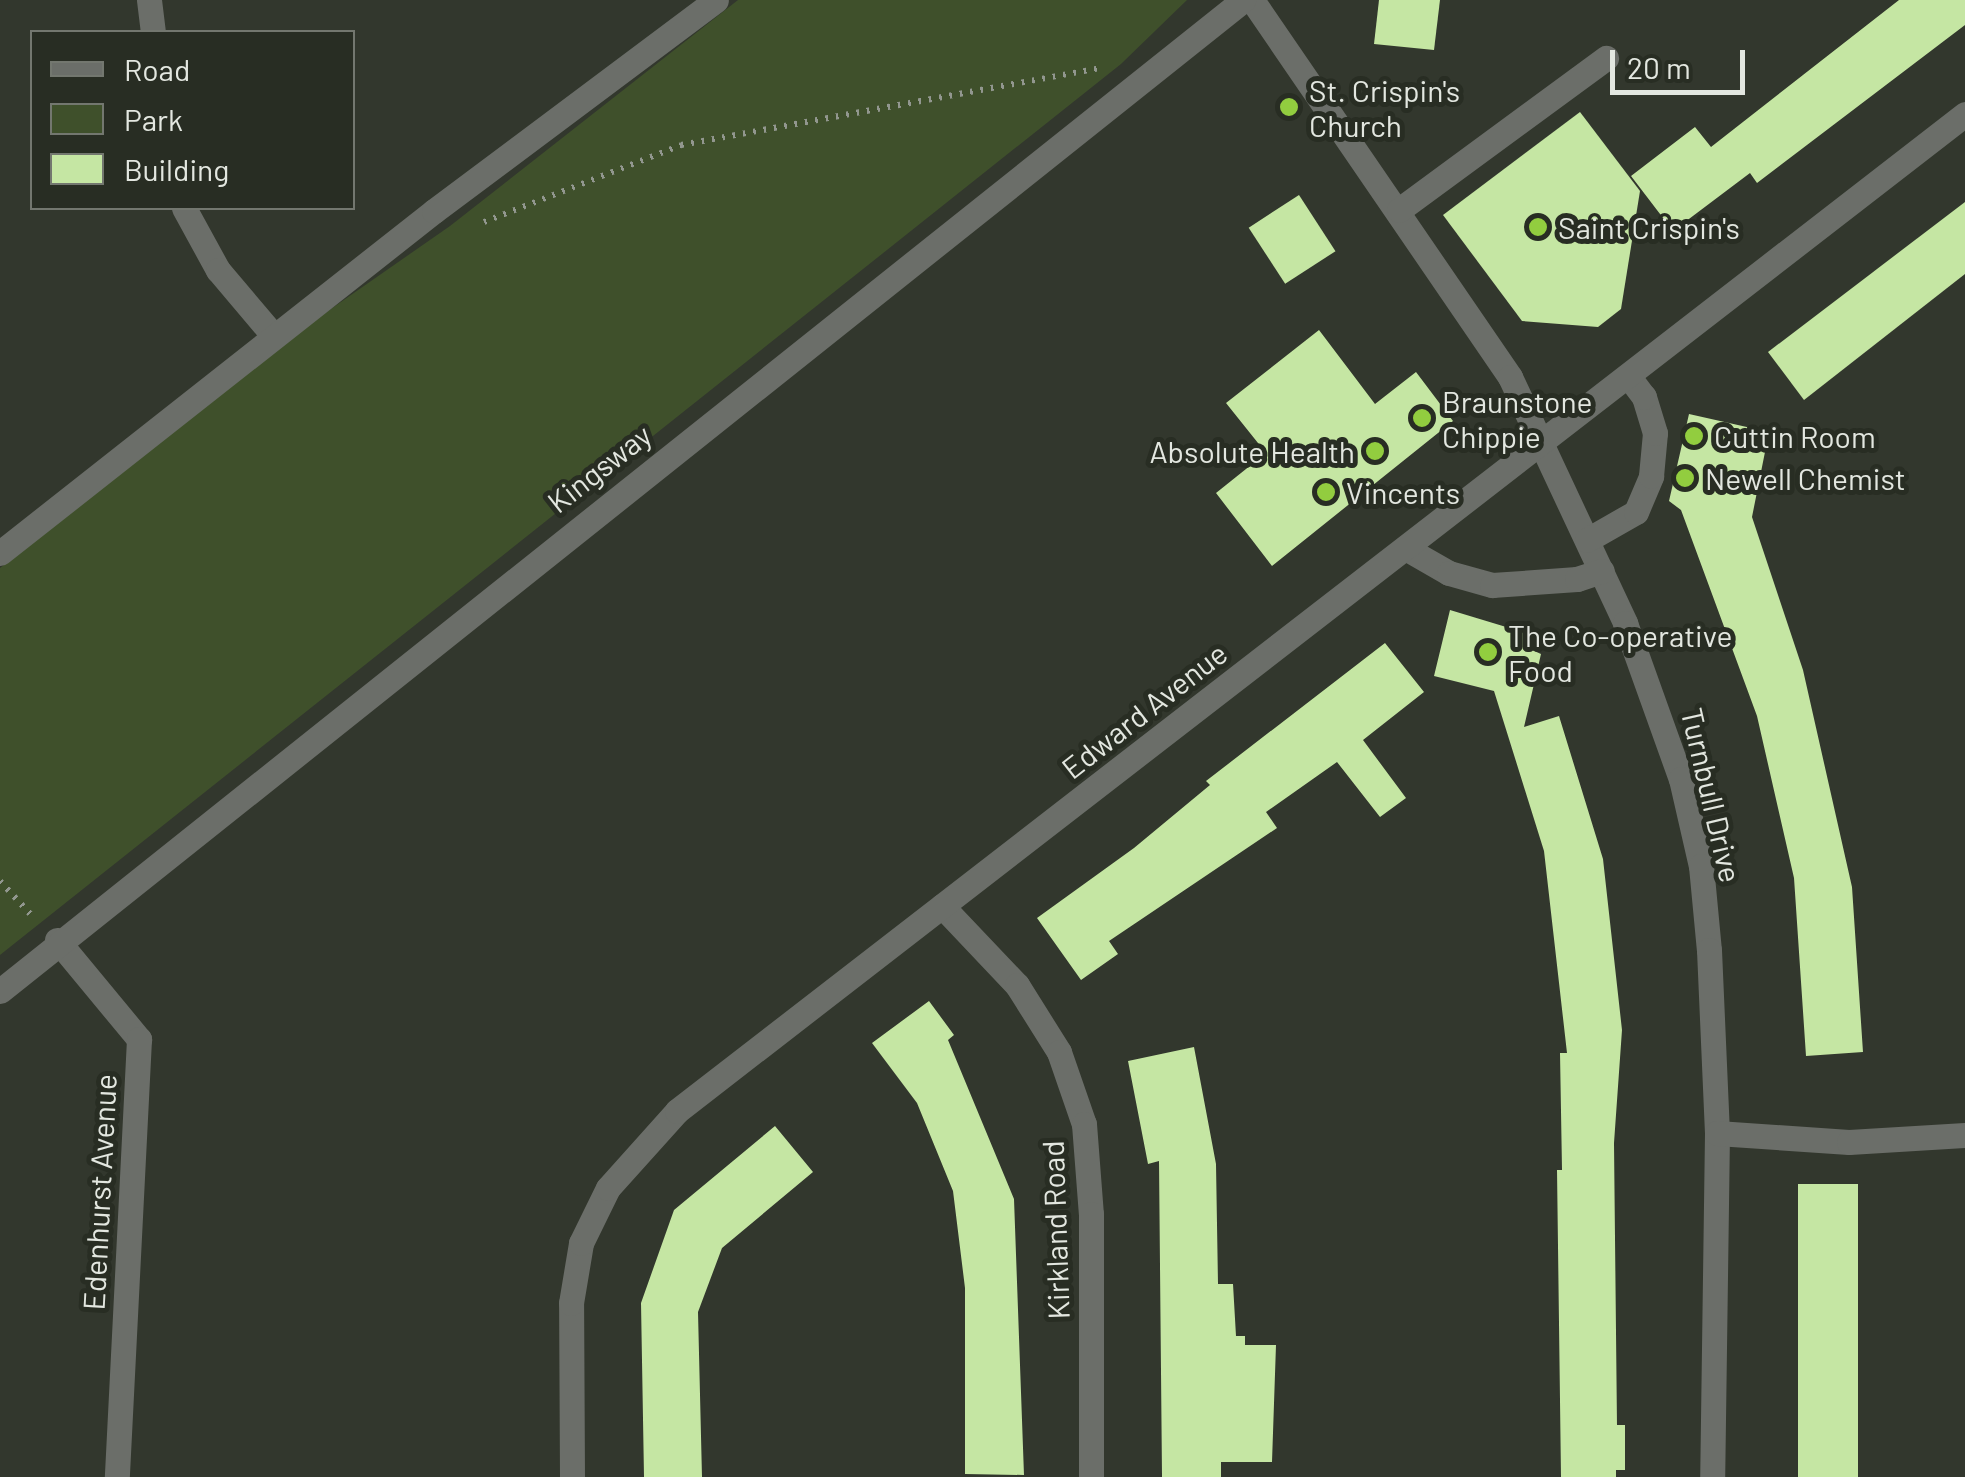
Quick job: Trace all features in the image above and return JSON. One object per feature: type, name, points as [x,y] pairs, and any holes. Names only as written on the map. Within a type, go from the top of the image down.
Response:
[{"type":"street","points":[[149,0],[152,30]]},
{"type":"street","points":[[0,553],[434,210],[716,0]]},
{"type":"street","name":"Kingsway","points":[[0,991],[57,940],[1243,0]]},
{"type":"street","name":"Turnbull Drive","points":[[1252,0],[1400,210],[1510,377],[1602,570],[1654,694],[1701,866],[1717,1133],[1712,1477]]},
{"type":"street","points":[[1400,210],[1606,58]]},
{"type":"street","name":"Edward Avenue","points":[[572,1477],[571,1303],[582,1243],[608,1188],[677,1111],[1965,114]]},
{"type":"street","points":[[185,210],[218,270],[273,335]]},
{"type":"street","points":[[1588,540],[1636,512],[1651,476],[1656,433],[1629,377]]},
{"type":"street","points":[[1407,549],[1450,573],[1492,585],[1577,579],[1602,570]]},
{"type":"street","name":"Kirkland Road","points":[[942,906],[1017,986],[1059,1052],[1084,1124],[1092,1477]]},
{"type":"street","name":"Edenhurst Avenue","points":[[57,940],[139,1038],[117,1477]]},
{"type":"street","points":[[1717,1133],[1850,1142],[1965,1136]]},
{"type":"path","points":[[434,210],[450,226],[484,222],[681,145],[1121,64],[1152,70]]},
{"type":"path","points":[[0,881],[57,940]]},
{"type":"green space","points":[[738,0],[1187,0],[1121,64],[0,955],[0,568],[305,327],[450,226]]},
{"type":"building","points":[[1379,0],[1440,0],[1434,50],[1374,44]]},
{"type":"building","points":[[1899,0],[1965,0],[1965,25],[1757,183],[1750,173],[1673,231],[1631,176],[1695,127],[1711,147]]},
{"type":"building","name":"Saint Crispin's","points":[[1580,112],[1640,191],[1621,309],[1598,327],[1522,321],[1443,215]]},
{"type":"building","points":[[1299,195],[1335,251],[1285,284],[1249,228]]},
{"type":"building","points":[[1965,202],[1965,274],[1804,400],[1768,352]]},
{"type":"building","points":[[1319,330],[1375,404],[1416,372],[1453,421],[1272,566],[1216,493],[1266,453],[1226,403]]},
{"type":"building","points":[[1689,414],[1769,432],[1752,517],[1803,670],[1852,887],[1863,1052],[1806,1056],[1794,878],[1757,716],[1681,510],[1669,501]]},
{"type":"building","points":[[1450,610],[1533,635],[1532,650],[1541,654],[1524,727],[1559,716],[1603,859],[1622,1030],[1614,1143],[1617,1425],[1625,1425],[1625,1470],[1616,1470],[1616,1477],[1561,1477],[1557,1170],[1562,1170],[1560,1053],[1567,1053],[1544,851],[1494,691],[1434,676]]},
{"type":"building","points":[[1385,643],[1424,692],[1363,740],[1406,798],[1380,817],[1337,762],[1266,812],[1277,828],[1109,941],[1118,954],[1081,980],[1037,918],[1134,848],[1210,785],[1206,781]]},
{"type":"building","points":[[929,1001],[954,1035],[948,1040],[1014,1199],[1024,1475],[965,1474],[965,1288],[953,1191],[917,1103],[872,1043]]},
{"type":"building","points":[[1194,1047],[1216,1164],[1218,1284],[1233,1284],[1236,1336],[1245,1336],[1245,1345],[1276,1345],[1272,1462],[1221,1462],[1221,1477],[1162,1477],[1159,1161],[1148,1164],[1128,1061]]},
{"type":"building","points":[[775,1126],[813,1172],[722,1248],[698,1312],[702,1477],[644,1477],[641,1303],[674,1210]]},
{"type":"building","points":[[1798,1184],[1858,1184],[1858,1477],[1798,1477]]},
{"type":"place","name":"St. Crispin's Church","points":[[1289,107]]},
{"type":"place","name":"Saint Crispin's","points":[[1538,227]]},
{"type":"place","name":"Braunstone Chippie","points":[[1422,418]]},
{"type":"place","name":"Cuttin Room","points":[[1694,436]]},
{"type":"place","name":"Absolute Health","points":[[1375,451]]},
{"type":"place","name":"Newell Chemist","points":[[1685,478]]},
{"type":"place","name":"Vincents","points":[[1326,492]]},
{"type":"place","name":"The Co-operative Food","points":[[1488,652]]}]
